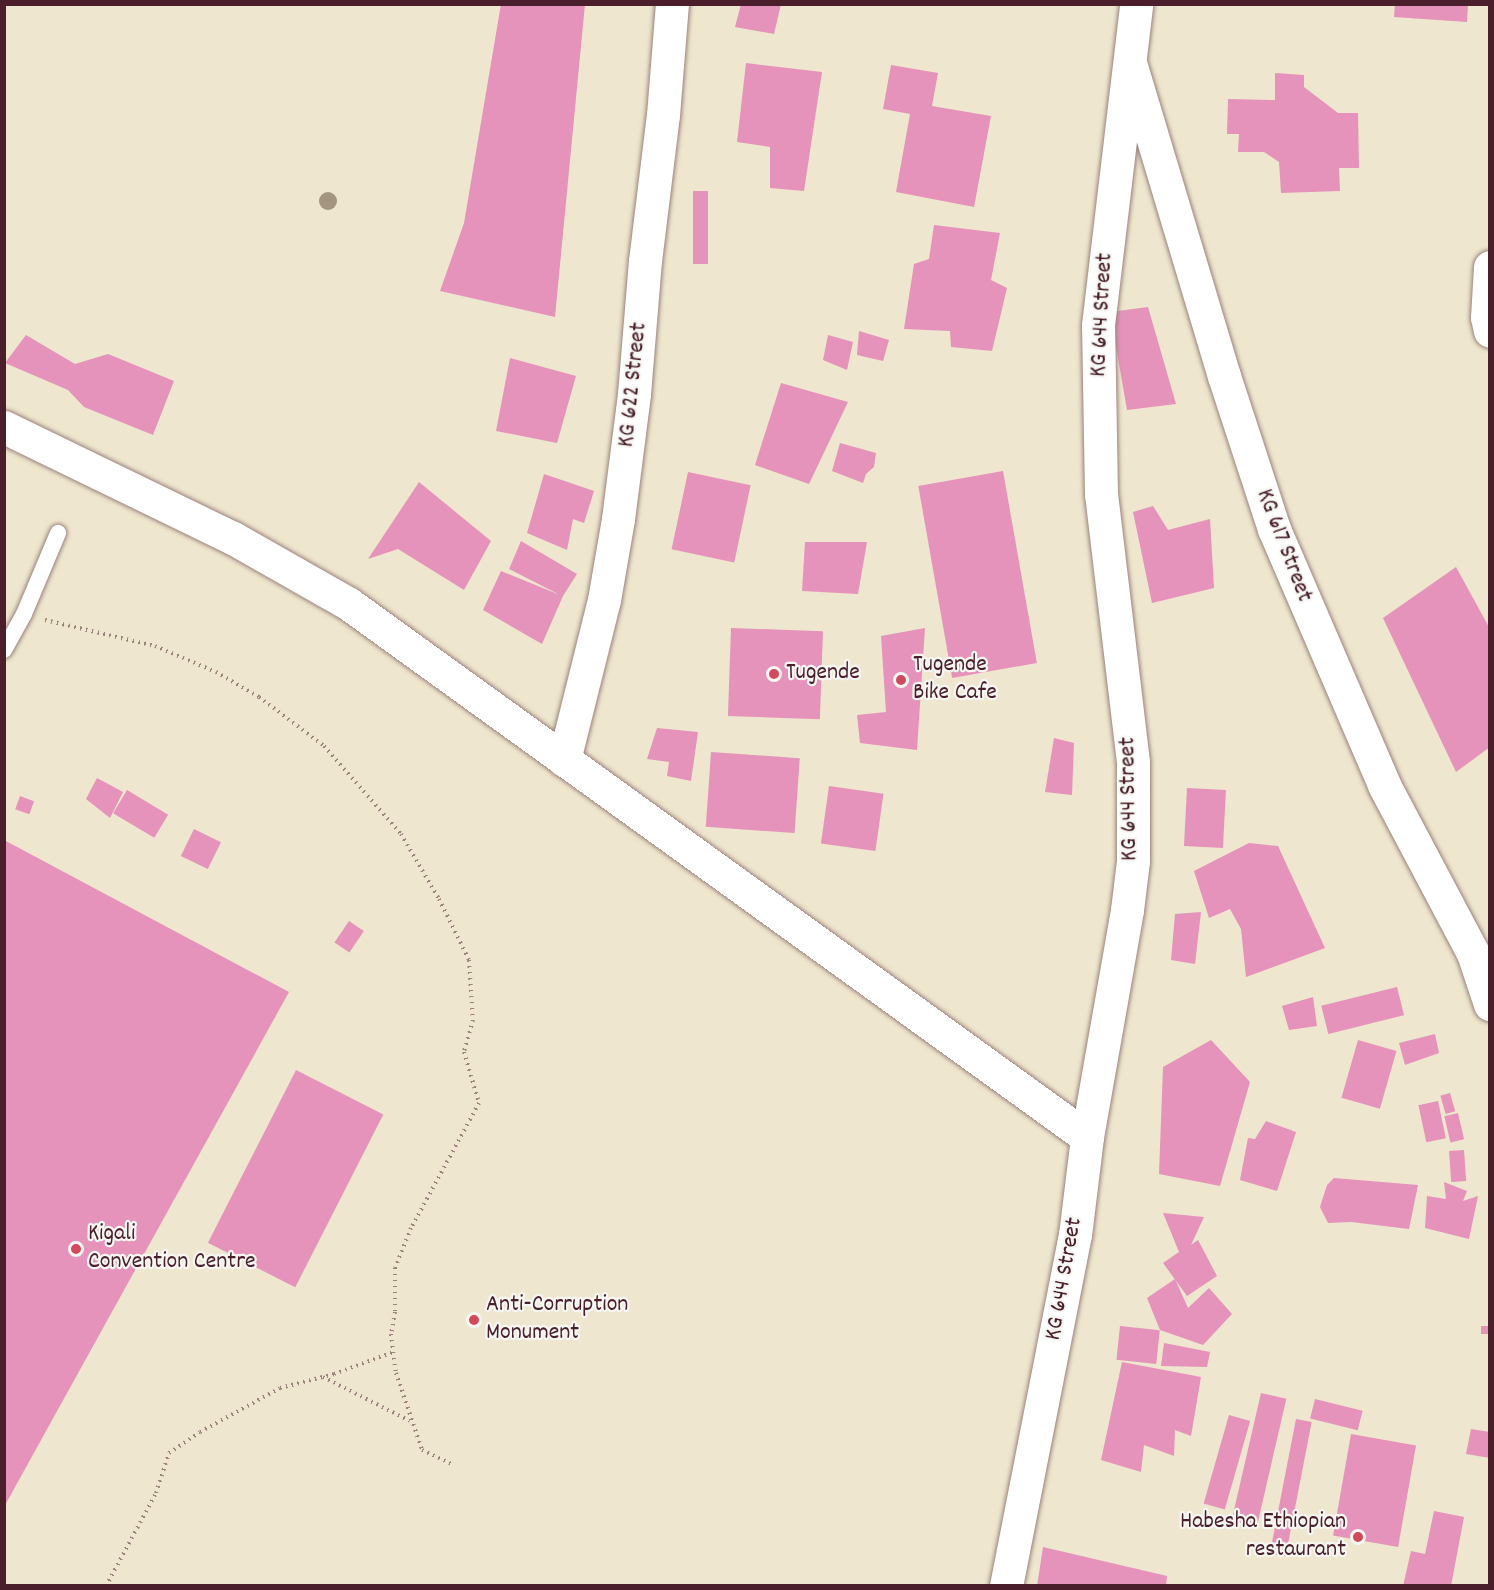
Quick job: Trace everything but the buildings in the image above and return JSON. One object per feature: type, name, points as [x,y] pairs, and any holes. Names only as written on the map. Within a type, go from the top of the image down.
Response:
[{"type":"main road","name":"KG 622 Street","points":[[564,760],[604,600],[618,519],[634,394],[645,261],[663,115],[672,4]]},
{"type":"main road","name":"KG 644 Street","points":[[1006,1586],[1075,1235],[1087,1137],[1127,910],[1133,861],[1133,762],[1101,494],[1098,325],[1110,207],[1131,66],[1136,4]]},
{"type":"main road","name":"KG 617 Street","points":[[1131,66],[1224,376],[1274,529],[1384,785],[1473,954],[1490,1004]]},
{"type":"main road","points":[[1490,267],[1486,317],[1490,332]]},
{"type":"main road","points":[[4,427],[233,538],[349,604],[1087,1137]]},
{"type":"lane","points":[[4,650],[24,614],[58,533]]},
{"type":"path","points":[[24,614],[155,646],[216,672],[259,697],[324,746],[401,834],[439,899],[469,960],[472,1020],[464,1052],[479,1103],[411,1228],[395,1268],[395,1312],[391,1334],[396,1373],[422,1450],[452,1464]]},
{"type":"path","points":[[106,1586],[156,1493],[169,1453],[200,1432],[280,1388],[322,1377],[393,1352]]},
{"type":"path","points":[[322,1377],[411,1422]]},
{"type":"place","name":"Tugende","points":[[774,674]]},
{"type":"place","name":"Tugende Bike Cafe","points":[[901,680]]},
{"type":"place","name":"Kigali Convention Centre","points":[[76,1249]]},
{"type":"place","name":"Anti-Corruption Monument","points":[[474,1320]]},
{"type":"place","name":"Habesha Ethiopian restaurant","points":[[1358,1537]]}]
